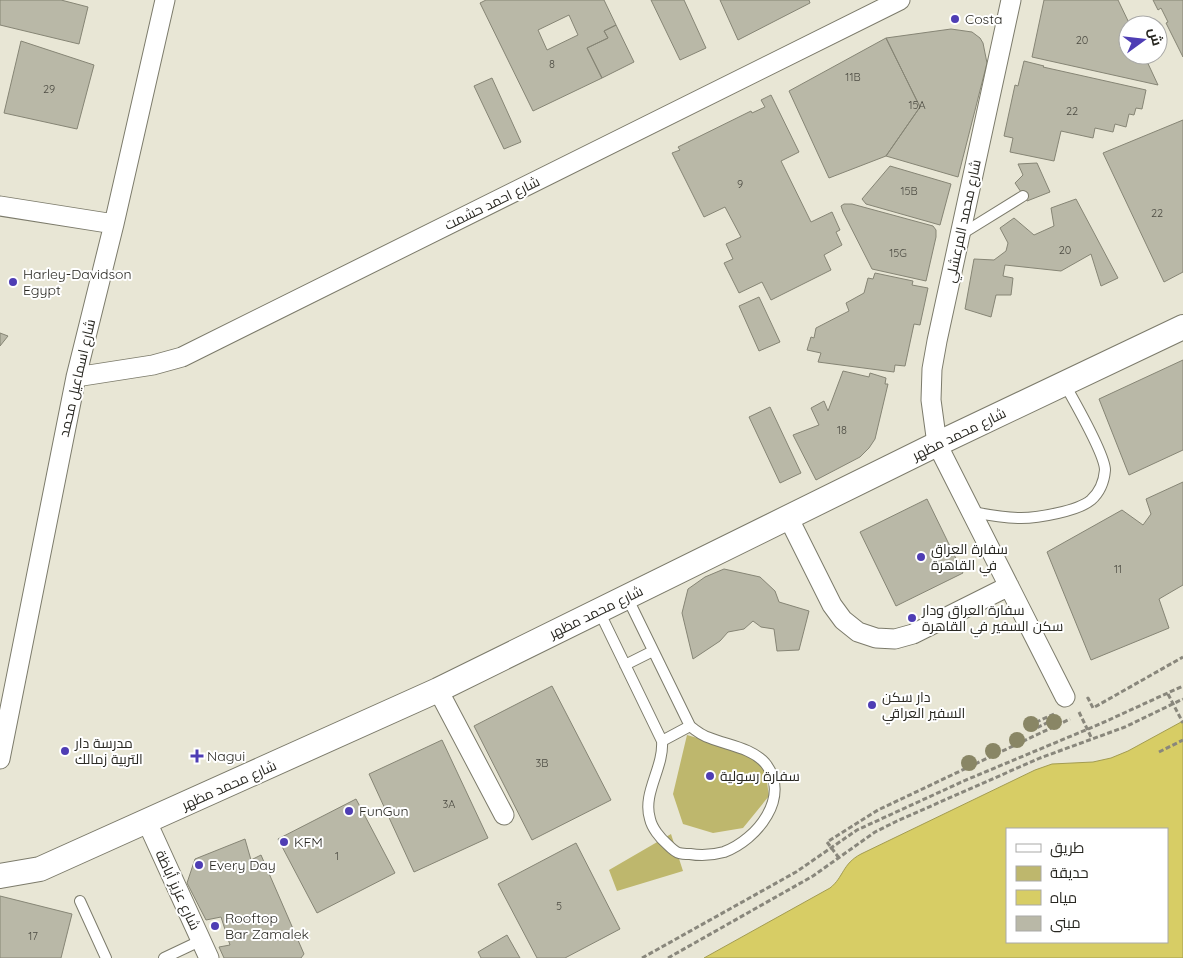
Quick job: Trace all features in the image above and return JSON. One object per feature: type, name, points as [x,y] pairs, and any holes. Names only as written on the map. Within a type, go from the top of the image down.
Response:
[{"type":"street","name":"شارع اسماعيل محمد","points":[[0,759],[76,377],[114,224],[165,0]]},
{"type":"street","name":"شارع احمد حشمت","points":[[76,377],[153,365],[182,357],[900,0]]},
{"type":"street","name":"شارع محمد المرعشلي","points":[[1011,0],[932,368],[931,400],[937,444],[1009,586],[1074,702]]},
{"type":"street","points":[[0,206],[114,224]]},
{"type":"street","name":"شارع محمد مظهر","points":[[0,876],[40,870],[438,690],[937,444],[1183,327]]},
{"type":"street","points":[[788,517],[832,605],[843,620],[858,632],[876,638],[895,639],[913,634],[1009,586]]},
{"type":"street","points":[[438,690],[504,815]]},
{"type":"street","name":"شارع عزيز أباظة","points":[[147,822],[209,958]]},
{"type":"lane","points":[[960,235],[1022,196]]},
{"type":"lane","points":[[972,512],[997,517],[1022,518],[1048,515],[1090,501],[1102,486],[1105,468],[1099,449],[1064,383]]},
{"type":"lane","points":[[599,611],[662,741],[661,760],[649,797],[650,819],[660,839],[678,853],[701,856],[723,852],[743,842],[760,827],[771,808],[775,792],[773,776],[764,762],[751,752],[709,738],[690,726],[627,597]]},
{"type":"lane","points":[[625,665],[653,651]]},
{"type":"lane","points":[[662,741],[690,726]]},
{"type":"lane","points":[[80,901],[106,958]]},
{"type":"lane","points":[[164,958],[202,940]]},
{"type":"path","points":[[1092,739],[1074,702],[1088,698],[1093,708],[1183,657]]},
{"type":"path","points":[[642,958],[796,872],[857,830],[979,774],[1087,730],[1183,686]]},
{"type":"path","points":[[1168,694],[1183,722]]},
{"type":"path","points":[[668,958],[783,894],[875,832],[1040,758],[1126,727],[1183,699]]},
{"type":"path","points":[[1055,714],[1030,726],[1032,730],[1059,717]]},
{"type":"path","points":[[839,858],[827,842],[878,810],[1080,714]]},
{"type":"path","points":[[1159,752],[1183,740]]},
{"type":"green space","points":[[687,735],[725,746],[764,762],[769,796],[743,828],[713,833],[683,824],[673,794]]},
{"type":"green space","points":[[671,834],[683,871],[617,891],[609,870]]},
{"type":"water","points":[[1183,721],[1183,958],[704,958],[830,888],[835,884],[850,862],[861,854],[1035,770],[1052,764],[1093,762],[1111,758],[1128,751]]},
{"type":"building","points":[[0,0],[61,0],[88,7],[79,44],[0,25]]},
{"type":"building","points":[[486,0],[604,0],[616,25],[604,31],[608,38],[587,48],[602,78],[533,111],[480,3]],"holes":[[[569,15],[578,35],[547,50],[538,30]]]},
{"type":"building","points":[[651,0],[684,0],[706,48],[680,60]]},
{"type":"building","points":[[720,0],[809,0],[810,3],[738,40]]},
{"type":"building","points":[[1044,0],[1118,0],[1125,15],[1118,15],[1118,65],[1149,65],[1158,85],[1032,57]]},
{"type":"building","points":[[1153,0],[1183,0],[1183,57],[1168,27],[1168,15],[1164,15],[1161,8],[1158,10]]},
{"type":"building","points":[[616,25],[634,62],[602,78],[587,48],[608,38],[604,31]]},
{"type":"building","points":[[951,29],[972,32],[980,38],[983,43],[987,63],[958,177],[886,156],[920,107],[886,38]]},
{"type":"building","points":[[886,38],[920,107],[886,156],[829,178],[789,91]]},
{"type":"building","points":[[21,41],[94,65],[77,129],[4,113]]},
{"type":"building","points":[[1024,61],[1146,90],[1142,109],[1136,108],[1134,115],[1129,114],[1126,127],[1115,124],[1113,132],[1095,128],[1093,138],[1061,131],[1054,161],[1010,152],[1013,138],[1004,136],[1015,85],[1018,86]]},
{"type":"building","points":[[492,78],[521,142],[504,149],[474,86]]},
{"type":"building","points":[[771,95],[799,152],[781,161],[811,222],[832,212],[840,230],[836,232],[842,245],[824,255],[831,270],[771,300],[762,282],[739,293],[724,263],[733,259],[726,244],[741,237],[725,207],[704,217],[672,153],[680,150],[678,147],[751,111],[752,113],[765,107],[761,100]]},
{"type":"building","points":[[1183,120],[1183,272],[1164,282],[1103,153]]},
{"type":"building","points":[[1037,163],[1050,192],[1027,201],[1015,183],[1023,175],[1018,164]]},
{"type":"building","points":[[890,166],[951,184],[940,225],[866,204],[862,199]]},
{"type":"building","points":[[1076,199],[1118,278],[1101,286],[1091,254],[1061,271],[1005,265],[1003,276],[1013,278],[1011,295],[996,295],[991,317],[965,309],[974,259],[994,260],[1006,251],[1008,243],[1000,228],[1014,218],[1034,235],[1054,226],[1051,208]]},
{"type":"building","points":[[852,204],[933,226],[936,230],[936,237],[926,281],[872,269],[843,212],[841,206]]},
{"type":"building","points":[[875,273],[913,281],[912,285],[928,288],[920,325],[914,324],[905,366],[895,365],[894,372],[818,362],[821,353],[807,350],[811,337],[814,338],[816,328],[849,311],[846,303],[864,293],[868,278],[873,279]]},
{"type":"building","points":[[759,297],[780,342],[759,351],[739,306]]},
{"type":"building","points":[[0,333],[8,336],[0,346]]},
{"type":"building","points":[[1183,360],[1183,450],[1129,475],[1099,399]]},
{"type":"building","points":[[843,371],[869,377],[870,373],[886,378],[885,384],[888,384],[875,439],[860,457],[816,480],[793,435],[819,425],[811,408],[824,401],[828,411]]},
{"type":"building","points":[[770,407],[801,473],[780,483],[749,417]]},
{"type":"building","points":[[1183,482],[1183,585],[1159,599],[1169,628],[1091,660],[1047,552],[1122,510],[1143,525],[1151,514],[1146,499]]},
{"type":"building","points":[[927,499],[963,573],[896,606],[860,532]]},
{"type":"building","points":[[724,569],[760,577],[775,591],[779,602],[809,611],[799,650],[777,651],[774,629],[761,627],[753,621],[744,629],[728,632],[720,641],[693,659],[682,613],[688,589],[705,577]]},
{"type":"building","points":[[552,686],[611,800],[532,840],[474,726]]},
{"type":"building","points":[[442,740],[488,838],[414,872],[369,774]]},
{"type":"building","points":[[356,799],[395,873],[317,913],[278,839]]},
{"type":"building","points":[[245,839],[251,860],[261,855],[304,954],[301,958],[224,958],[219,947],[230,945],[221,917],[206,920],[187,883],[195,859]]},
{"type":"building","points":[[576,843],[620,929],[565,958],[537,958],[498,884]]},
{"type":"building","points":[[0,896],[72,914],[61,958],[0,958]]},
{"type":"building","points":[[507,935],[520,958],[481,958],[478,952]]},
{"type":"place","name":"Costa","points":[[955,19]]},
{"type":"place","name":"Harley-Davidson Egypt","points":[[13,282]]},
{"type":"place","name":"سفارة العراق في القاهرة","points":[[921,557]]},
{"type":"place","name":"سفارة العراق ودار سكن السفير في القاهرة","points":[[912,618]]},
{"type":"place","name":"دار سكن السفير العراقي","points":[[872,705]]},
{"type":"place","name":"مدرسة دار التربية زمالك","points":[[65,751]]},
{"type":"place","name":"Nagui","points":[[197,756]]},
{"type":"place","name":"سفارة رسولية","points":[[710,776]]},
{"type":"place","name":"FunGun","points":[[349,811]]},
{"type":"place","name":"KFM","points":[[284,842]]},
{"type":"place","name":"Every Day","points":[[199,865]]},
{"type":"place","name":"Rooftop Bar Zamalek","points":[[215,926]]}]
